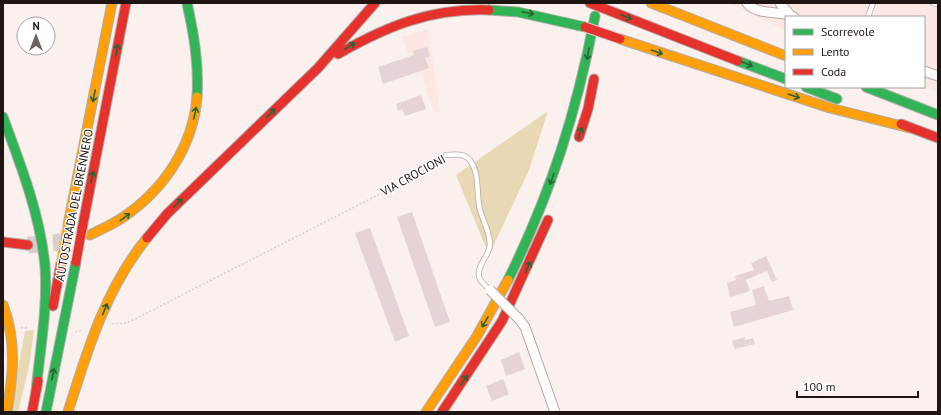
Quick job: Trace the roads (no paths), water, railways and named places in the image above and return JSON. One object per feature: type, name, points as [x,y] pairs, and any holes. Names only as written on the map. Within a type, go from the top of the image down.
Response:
[{"type":"main road","name":"AUTOSTRADA DEL BRENNERO","points":[[32,412],[112,3]]},
{"type":"main road","name":"AUTOSTRADA DEL BRENNERO","points":[[46,412],[126,3]]},
{"type":"main road","points":[[90,235],[114,225],[146,202],[174,168],[191,134],[198,100],[197,62],[192,22],[187,3]]},
{"type":"main road","points":[[68,412],[89,345],[110,297],[126,267],[139,248],[167,214],[318,68],[375,3]]},
{"type":"main road","points":[[590,3],[785,79]]},
{"type":"main road","points":[[651,3],[785,56]]},
{"type":"main road","points":[[318,68],[353,44],[382,29],[416,16],[451,8],[482,7],[527,12],[585,27],[830,108],[910,128]]},
{"type":"main road","points":[[699,11],[785,49]]},
{"type":"main road","points":[[426,412],[462,360],[491,311],[544,203],[571,123],[583,78],[595,16]]},
{"type":"main road","points":[[601,42],[606,20]]},
{"type":"main road","points":[[576,145],[588,109],[595,72]]},
{"type":"main road","points":[[809,88],[938,138]]},
{"type":"main road","points":[[869,88],[938,115]]},
{"type":"main road","points":[[3,117],[31,192],[42,240],[45,268],[45,299],[36,391]]},
{"type":"main road","points":[[442,412],[502,321],[552,210]]},
{"type":"main road","points":[[3,242],[28,245]]},
{"type":"main road","points":[[3,305],[11,328],[14,355],[7,412]]},
{"type":"street","points":[[747,3],[754,10],[792,16]]},
{"type":"street","points":[[780,3],[792,16]]},
{"type":"street","points":[[925,70],[938,76]]},
{"type":"street","name":"VIA CROCIONI","points":[[490,290],[525,327],[555,412]]},
{"type":"lane","points":[[868,16],[873,3]]},
{"type":"lane","name":"VIA CROCIONI","points":[[446,156],[461,154],[471,161],[475,170],[480,209],[490,237],[488,253],[478,273],[479,279],[490,290]]},
{"type":"tunnel","points":[[28,245],[54,243],[79,238]]}]
